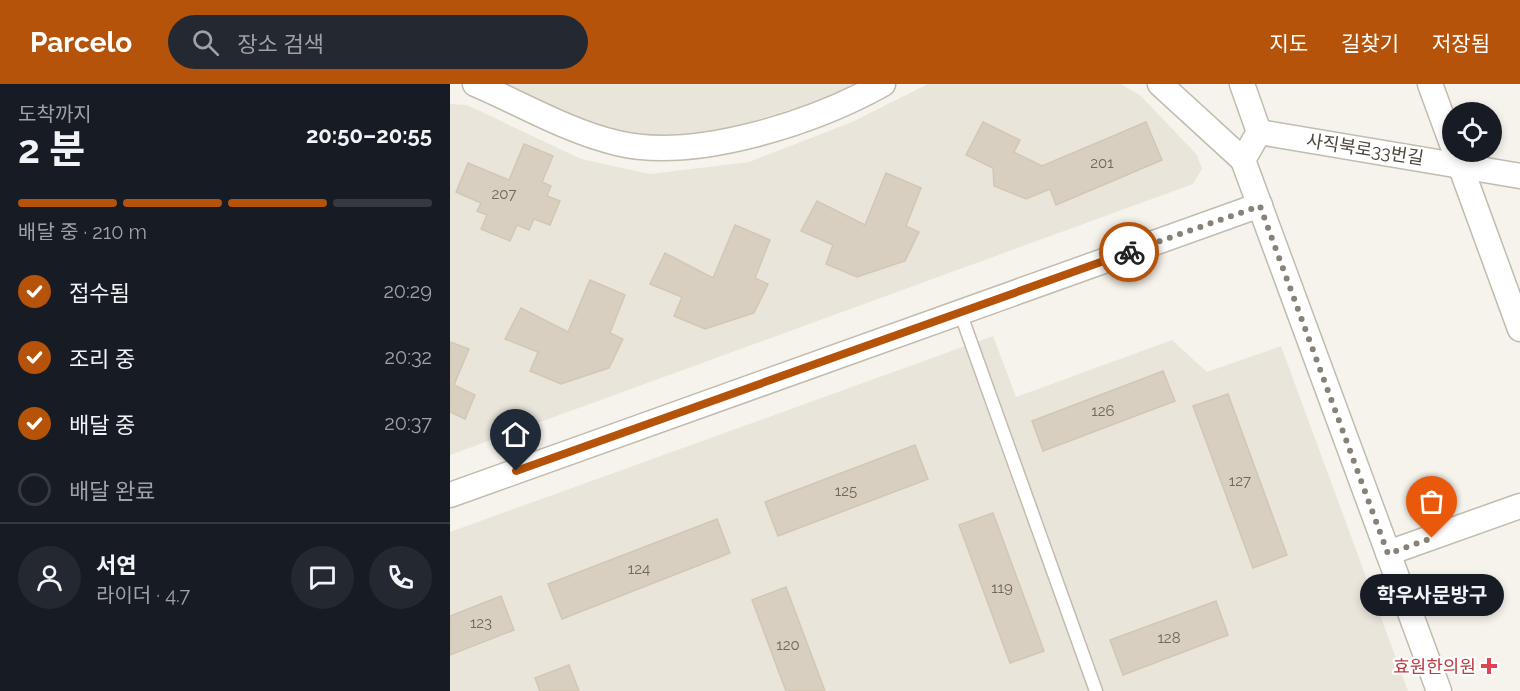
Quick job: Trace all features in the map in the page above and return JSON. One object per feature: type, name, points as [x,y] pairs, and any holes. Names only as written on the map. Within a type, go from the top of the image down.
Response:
[{"type":"street","points":[[475,84],[528,106],[576,131],[652,150],[729,141],[790,124],[884,84]]},
{"type":"street","points":[[1160,84],[1243,160],[1439,691]]},
{"type":"street","points":[[1242,84],[1258,132],[1243,160]]},
{"type":"street","points":[[1430,84],[1442,118]]},
{"type":"street","name":"사직북로33번길","points":[[1258,132],[1442,153]]},
{"type":"street","points":[[1458,162],[1520,329]]},
{"type":"street","name":"사직북로33번길","points":[[1479,162],[1520,176]]},
{"type":"street","points":[[450,495],[1260,206]]},
{"type":"street","points":[[1388,554],[1520,506]]},
{"type":"lane","points":[[960,312],[1096,691]]},
{"type":"shaded area","points":[[508,84],[855,84],[815,102],[727,129],[648,138],[581,121]]},
{"type":"shaded area","points":[[928,84],[1121,84],[1141,96],[1197,155],[1202,169],[1193,184],[450,455],[450,104],[467,105],[581,159],[650,174],[749,162],[852,122]]},
{"type":"shaded area","points":[[993,336],[1016,397],[1172,340],[1207,372],[1281,346],[1408,691],[450,691],[450,532]]},
{"type":"building","points":[[983,122],[1020,140],[1014,152],[1042,166],[1146,122],[1162,160],[1056,205],[1050,189],[1026,199],[994,186],[993,168],[966,155]]},
{"type":"building","points":[[524,144],[553,156],[542,182],[551,186],[547,196],[560,201],[550,225],[534,219],[529,230],[517,225],[510,241],[481,229],[487,215],[477,211],[481,203],[456,192],[468,163],[509,180]]},
{"type":"building","points":[[886,173],[921,188],[906,226],[919,232],[905,261],[857,277],[826,264],[833,245],[801,231],[817,201],[865,225]]},
{"type":"building","points":[[735,225],[770,240],[755,278],[768,284],[754,313],[705,329],[674,316],[682,297],[650,284],[665,253],[713,278]]},
{"type":"building","points":[[590,280],[625,295],[610,333],[623,339],[609,368],[561,384],[530,371],[538,352],[505,339],[521,308],[568,332]]},
{"type":"building","points":[[450,342],[469,349],[454,385],[475,395],[465,419],[450,412]]},
{"type":"building","points":[[1163,371],[1175,401],[1043,451],[1032,421]]},
{"type":"building","points":[[1228,394],[1287,555],[1253,568],[1193,406]]},
{"type":"building","points":[[915,445],[928,479],[778,536],[765,502]]},
{"type":"building","points":[[993,513],[1044,651],[1010,663],[959,525]]},
{"type":"building","points":[[717,519],[730,553],[562,619],[548,584]]},
{"type":"building","points":[[786,587],[825,691],[786,691],[752,600]]},
{"type":"building","points":[[501,596],[514,630],[450,655],[450,616]]},
{"type":"building","points":[[1216,601],[1228,635],[1123,675],[1110,640]]},
{"type":"building","points":[[569,665],[579,691],[540,691],[535,678]]},
{"type":"way so far","points":[[1129,252],[1260,206],[1388,554],[1432,538]]},
{"type":"place","name":"학우사문방구","points":[[1432,538]]},
{"type":"place","name":"효원한의원","points":[[1489,666]]},
{"type":"route","points":[[516,471],[1129,252]]}]
